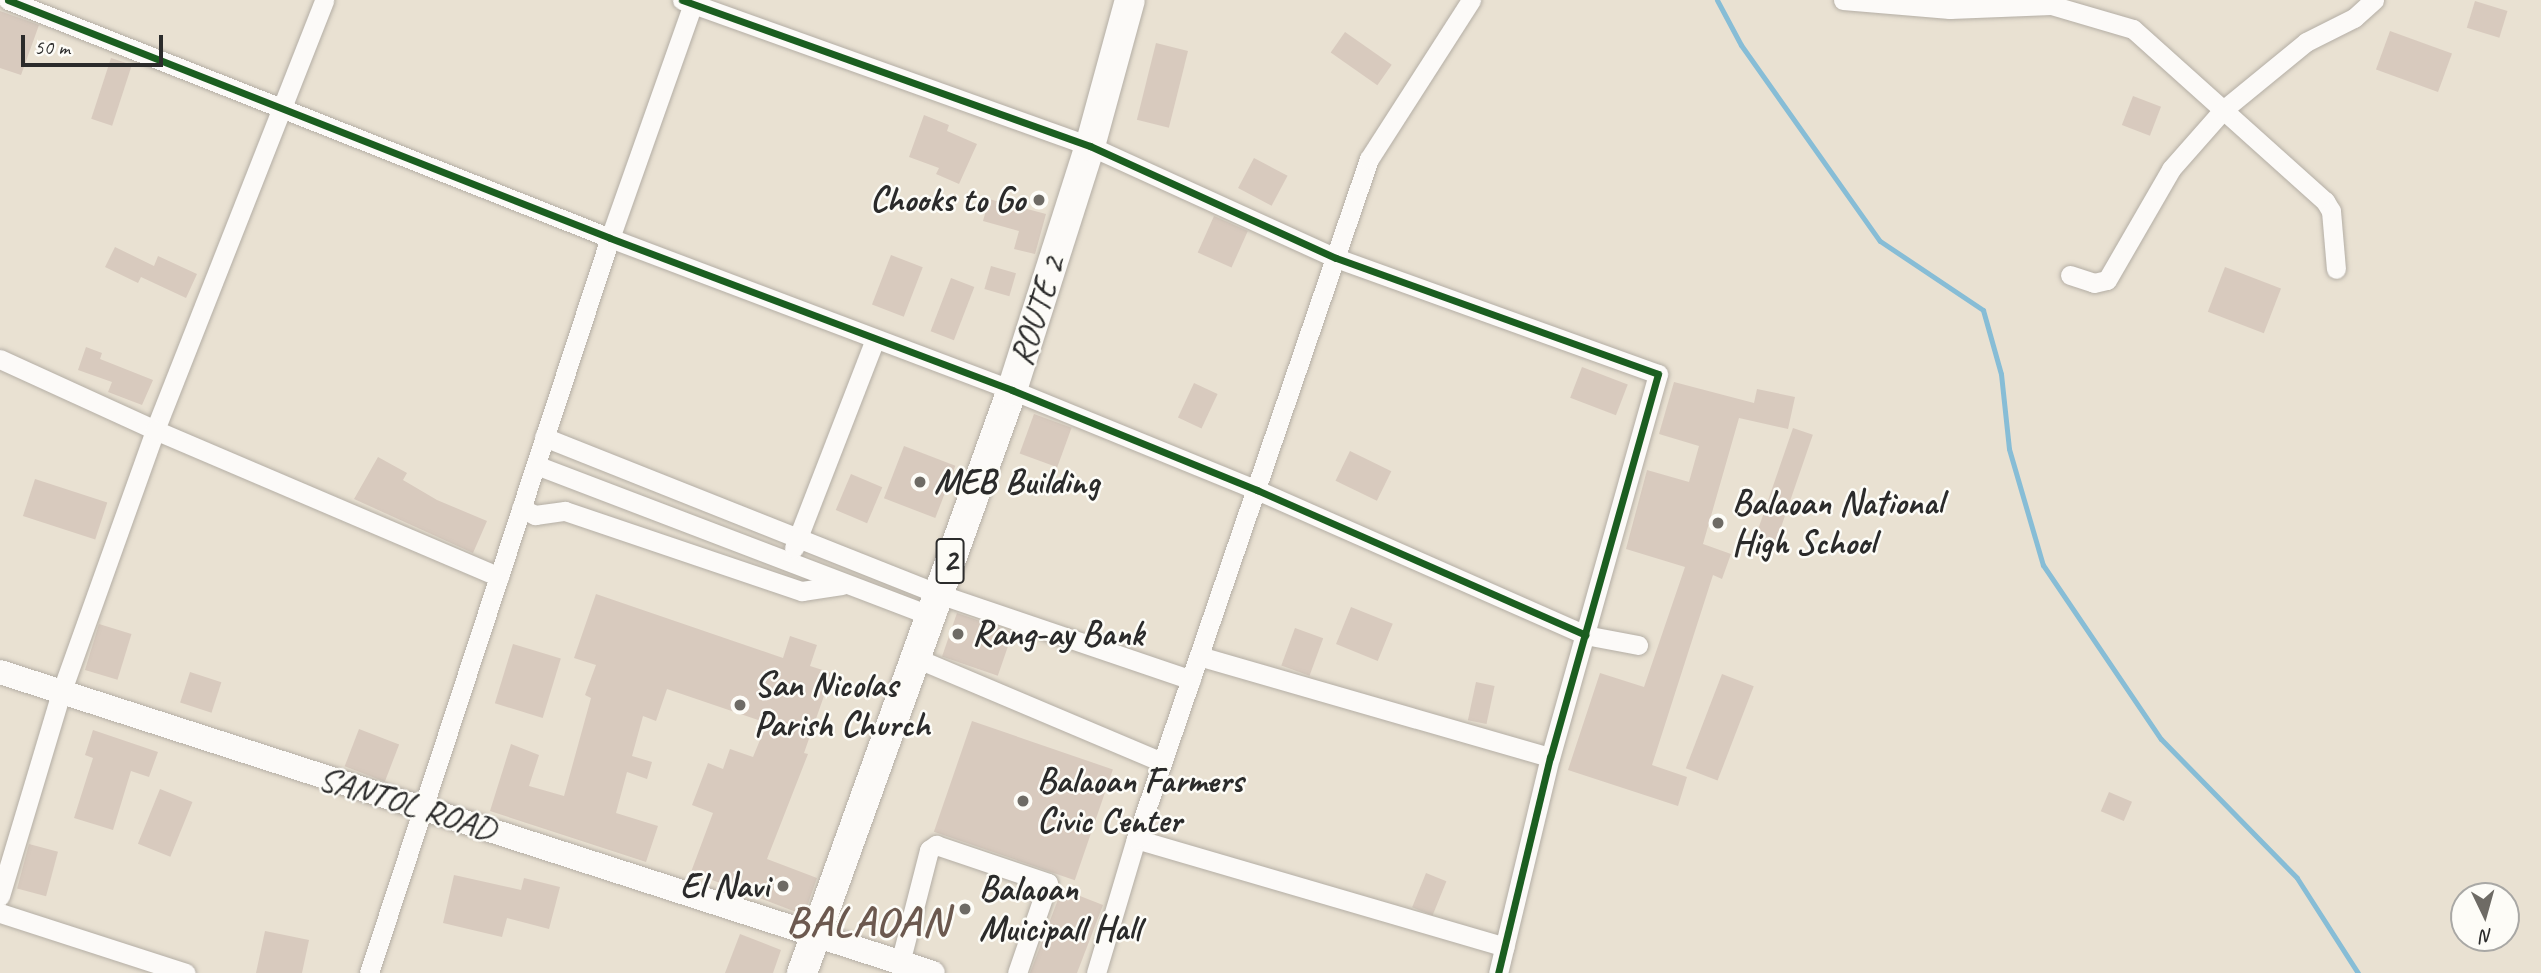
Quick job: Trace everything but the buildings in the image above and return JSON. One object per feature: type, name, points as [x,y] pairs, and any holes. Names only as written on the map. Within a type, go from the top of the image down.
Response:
[{"type":"highway","name":"ROUTE 2","points":[[802,973],[1012,390],[1090,146],[1130,0]]},
{"type":"main road","name":"SANTOL ROAD","points":[[0,672],[933,973]]},
{"type":"street","points":[[8,0],[610,238],[1012,390],[1258,490],[1585,635],[1638,645]]},
{"type":"street","points":[[0,896],[61,693],[155,430],[324,0]]},
{"type":"street","points":[[1096,973],[1136,839],[1378,139],[1471,0]]},
{"type":"street","points":[[1843,0],[1950,9],[2051,5],[2112,19],[2133,29],[2325,201],[2332,211],[2336,269]]},
{"type":"street","points":[[2070,275],[2094,283],[2107,280],[2171,169],[2223,110],[2306,42],[2354,18],[2374,0]]},
{"type":"street","points":[[369,973],[425,809],[687,2],[1090,146],[1336,258],[1658,374],[1550,757],[1498,973]]},
{"type":"street","points":[[788,562],[875,339]]},
{"type":"street","points":[[0,359],[155,430],[499,577]]},
{"type":"street","points":[[544,437],[797,537],[935,605]]},
{"type":"street","points":[[536,465],[842,585],[935,605],[1191,680]]},
{"type":"street","points":[[651,540],[675,489]]},
{"type":"street","points":[[521,508],[535,515],[565,511],[802,591],[842,585]]},
{"type":"street","points":[[1199,656],[1550,757]]},
{"type":"street","points":[[916,658],[1163,762]]},
{"type":"street","points":[[1136,839],[1505,947]]},
{"type":"street","points":[[900,963],[929,850],[936,845],[1048,884],[1017,973]]},
{"type":"street","points":[[0,914],[186,973]]},
{"type":"waterway","points":[[1717,0],[1741,45],[1880,241],[1983,310],[2001,374],[2009,449],[2043,565],[2161,739],[2297,878],[2358,973]]},
{"type":"cycle path","points":[[8,0],[610,238],[1012,390],[1257,490],[1585,635]]},
{"type":"cycle path","points":[[682,0],[1090,146],[1336,258],[1658,374],[1550,757],[1498,973]]},
{"type":"place","name":"Chooks to Go","points":[[1039,200]]},
{"type":"place","name":"MEB Building","points":[[920,482]]},
{"type":"place","name":"Balaoan National High School","points":[[1718,523]]},
{"type":"place","name":"Rang-ay Bank","points":[[958,634]]},
{"type":"place","name":"San Nicolas Parish Church","points":[[740,705]]},
{"type":"place","name":"Balaoan Farmers Civic Center","points":[[1023,801]]},
{"type":"place","name":"El Navi","points":[[783,886]]},
{"type":"place","name":"Balaoan Muicipall Hall","points":[[965,909]]},
{"type":"district","name":"BALAOAN","points":[[868,922]]}]
